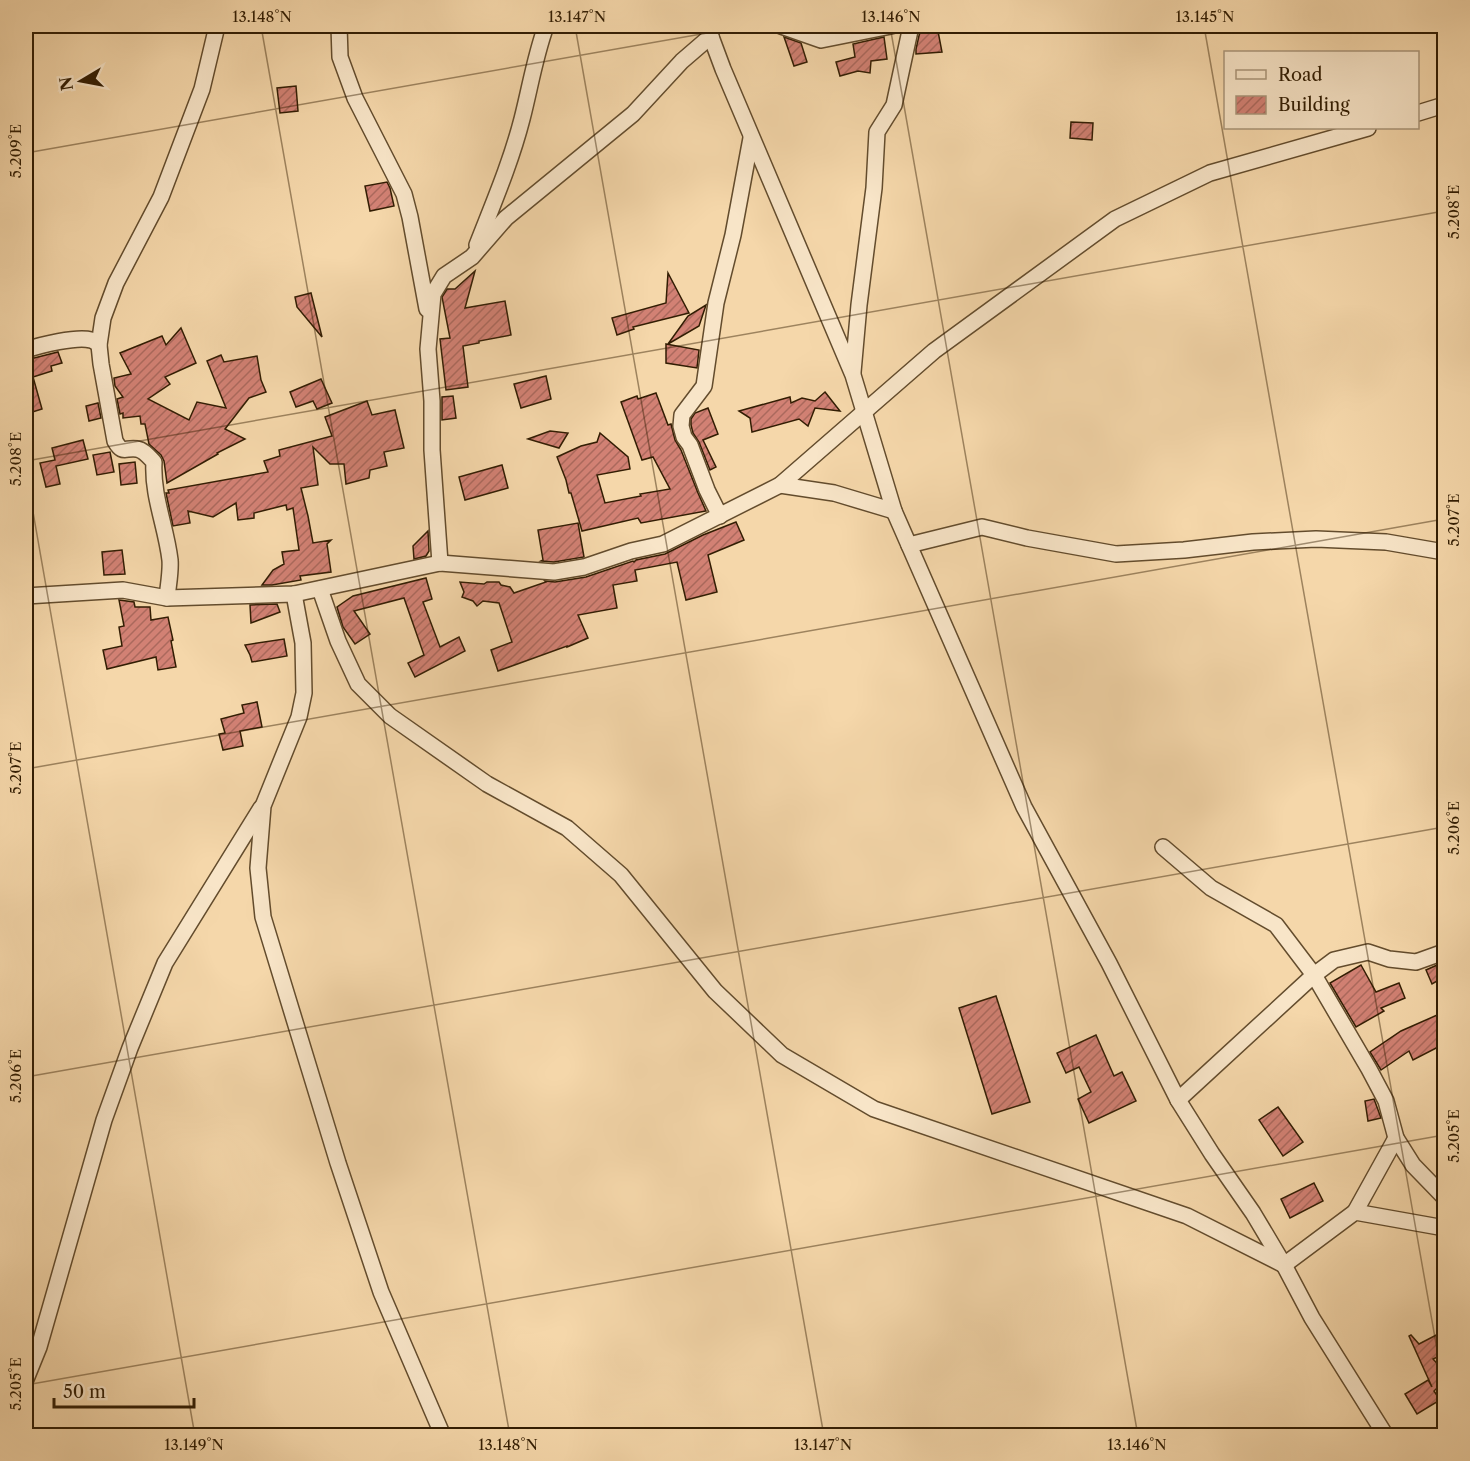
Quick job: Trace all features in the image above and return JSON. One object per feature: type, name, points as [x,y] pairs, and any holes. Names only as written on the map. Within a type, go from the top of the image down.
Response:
[{"type":"street","points":[[167,598],[170,561],[155,492],[154,462],[145,452],[137,449],[123,450],[115,441],[99,345],[103,318],[116,283],[161,196],[202,89],[217,26]]},
{"type":"street","points":[[339,26],[340,57],[355,98],[404,194],[430,330]]},
{"type":"street","points":[[472,256],[499,190],[522,121],[540,42],[546,26]]},
{"type":"street","points":[[781,26],[821,40],[891,26]]},
{"type":"street","points":[[853,375],[878,132],[894,105],[911,26]]},
{"type":"street","points":[[440,563],[428,349],[433,294],[444,276],[472,256],[506,218],[633,114],[709,31],[853,375],[894,511],[1024,807],[1110,963],[1178,1100],[1252,1213],[1284,1265],[1312,1318],[1386,1436]]},
{"type":"street","points":[[1419,113],[1444,105]]},
{"type":"street","points":[[26,596],[123,590],[167,598],[294,594],[440,563],[554,572],[584,567],[631,551],[663,544],[780,485],[934,351],[1115,219],[1210,173],[1364,129]]},
{"type":"street","points":[[720,516],[681,426],[682,415],[704,386],[716,303],[734,236],[752,137]]},
{"type":"street","points":[[26,350],[79,339],[94,340],[99,345]]},
{"type":"street","points":[[780,485],[834,494],[894,511]]},
{"type":"street","points":[[909,545],[982,527],[1027,538],[1116,554],[1316,539],[1386,542],[1444,552]]},
{"type":"street","points":[[320,589],[338,641],[358,684],[390,716],[486,784],[567,828],[621,875],[715,992],[782,1055],[874,1109],[1187,1216],[1284,1265]]},
{"type":"street","points":[[26,1379],[39,1347],[104,1120],[156,984],[165,963],[262,806],[299,717],[304,693],[303,643],[294,594]]},
{"type":"street","points":[[262,806],[258,868],[263,917],[338,1163],[381,1292],[442,1436]]},
{"type":"street","points":[[1163,847],[1211,888],[1276,925],[1314,975],[1386,1101],[1396,1138],[1413,1165],[1444,1197]]},
{"type":"street","points":[[1178,1100],[1314,975],[1334,960],[1368,952],[1389,959],[1416,962],[1444,952]]},
{"type":"street","points":[[1284,1265],[1355,1212],[1396,1138]]},
{"type":"street","points":[[1355,1212],[1439,1227],[1444,1230]]},
{"type":"building","points":[[937,26],[942,52],[916,54],[921,27]]},
{"type":"building","points":[[784,37],[801,43],[807,62],[794,66]]},
{"type":"building","points":[[884,37],[887,59],[871,61],[870,73],[858,71],[840,76],[836,62],[855,57],[853,44]]},
{"type":"building","points":[[296,86],[298,111],[280,113],[277,88]]},
{"type":"building","points":[[1071,122],[1093,123],[1092,140],[1070,138]]},
{"type":"building","points":[[387,182],[394,206],[370,211],[365,186]]},
{"type":"building","points":[[475,271],[465,308],[505,301],[511,335],[463,346],[468,387],[446,390],[440,339],[450,338],[442,297],[447,289],[455,289]]},
{"type":"building","points":[[668,273],[689,313],[633,327],[634,329],[617,335],[612,318],[666,303]]},
{"type":"building","points":[[311,293],[322,337],[297,307],[295,297]]},
{"type":"building","points":[[706,305],[699,326],[668,344],[688,316]]},
{"type":"building","points":[[181,328],[196,363],[165,377],[170,384],[148,399],[189,420],[197,402],[226,408],[207,361],[221,355],[224,362],[257,356],[261,380],[266,392],[249,398],[225,429],[245,439],[167,483],[164,461],[149,444],[145,424],[141,424],[140,416],[123,418],[123,413],[120,414],[117,399],[123,397],[115,386],[114,378],[131,374],[120,353],[162,336],[166,345]]},
{"type":"building","points":[[666,344],[699,350],[697,368],[666,363]]},
{"type":"building","points":[[58,352],[62,363],[51,366],[52,371],[33,377],[42,409],[26,414],[26,360]]},
{"type":"building","points":[[546,376],[551,399],[521,408],[514,384]]},
{"type":"building","points":[[321,379],[332,403],[317,409],[313,401],[296,407],[290,392]]},
{"type":"building","points":[[825,392],[840,411],[815,408],[808,426],[799,419],[752,432],[750,418],[739,411],[790,397],[791,403],[802,398],[815,401]]},
{"type":"building","points":[[656,393],[706,511],[641,523],[638,518],[582,531],[557,457],[581,446],[597,442],[600,433],[628,457],[630,469],[597,475],[605,503],[670,489],[653,457],[642,460],[621,402],[637,396],[638,399]]},
{"type":"building","points":[[453,396],[456,418],[442,420],[442,397]]},
{"type":"building","points":[[367,401],[372,415],[395,410],[404,448],[384,452],[387,466],[370,470],[369,478],[346,484],[344,464],[330,464],[313,447],[318,485],[301,488],[313,543],[331,540],[327,544],[331,572],[300,576],[301,580],[262,585],[273,570],[284,564],[282,552],[299,550],[293,508],[287,510],[286,505],[254,513],[254,518],[238,520],[236,503],[213,517],[188,511],[190,523],[173,526],[166,493],[169,493],[168,490],[268,472],[264,461],[280,456],[279,450],[332,436],[325,417]]},
{"type":"building","points":[[98,403],[101,418],[89,421],[86,406]]},
{"type":"building","points":[[708,408],[718,434],[703,440],[716,467],[710,470],[691,425],[691,419],[695,413]]},
{"type":"building","points":[[550,431],[568,433],[559,448],[528,439]]},
{"type":"building","points":[[83,440],[88,459],[56,466],[60,484],[46,487],[40,463],[55,460],[52,448]]},
{"type":"building","points":[[110,452],[114,472],[97,475],[93,455]]},
{"type":"building","points":[[135,462],[137,483],[121,485],[119,464]]},
{"type":"building","points":[[502,465],[508,488],[465,500],[459,477]]},
{"type":"building","points":[[736,522],[744,540],[708,555],[717,592],[686,600],[677,562],[635,570],[637,581],[613,585],[617,608],[578,615],[588,638],[498,671],[491,650],[512,642],[499,603],[483,601],[477,606],[473,601],[462,597],[464,592],[460,582],[484,584],[499,582],[501,585],[510,587],[514,593],[545,581],[555,582],[586,577],[636,560],[665,554]]},
{"type":"building","points":[[578,523],[584,557],[554,562],[541,561],[543,560],[538,530]]},
{"type":"building","points":[[428,531],[429,551],[426,556],[414,559],[413,546]]},
{"type":"building","points":[[122,550],[125,574],[104,575],[102,552]]},
{"type":"building","points":[[426,578],[432,599],[423,602],[440,647],[459,637],[465,651],[415,677],[408,663],[424,655],[404,598],[354,611],[370,634],[355,644],[343,627],[337,607],[353,596]]},
{"type":"building","points":[[119,600],[134,602],[135,607],[150,607],[151,620],[168,617],[176,667],[158,670],[156,657],[107,669],[103,650],[122,646],[119,627],[124,626]]},
{"type":"building","points":[[277,604],[280,612],[251,623],[250,605]]},
{"type":"building","points":[[284,639],[287,656],[252,662],[245,645]]},
{"type":"building","points":[[257,702],[262,727],[240,731],[243,746],[223,750],[219,734],[225,733],[221,719],[244,713],[242,705]]},
{"type":"building","points":[[1444,962],[1444,977],[1432,984],[1426,970]]},
{"type":"building","points":[[1361,965],[1376,992],[1399,983],[1405,998],[1381,1008],[1384,1011],[1356,1027],[1330,983]]},
{"type":"building","points":[[996,996],[1030,1102],[992,1114],[959,1008]]},
{"type":"building","points":[[1444,1012],[1444,1044],[1413,1060],[1409,1051],[1381,1070],[1370,1052],[1401,1031]]},
{"type":"building","points":[[1096,1035],[1114,1076],[1122,1072],[1136,1101],[1089,1123],[1078,1099],[1091,1092],[1079,1067],[1066,1073],[1057,1053]]},
{"type":"building","points":[[1374,1099],[1381,1118],[1368,1121],[1365,1101]]},
{"type":"building","points":[[1278,1107],[1303,1142],[1283,1156],[1259,1120]]},
{"type":"building","points":[[1314,1183],[1323,1201],[1290,1218],[1281,1199]]},
{"type":"building","points":[[1444,1331],[1444,1354],[1433,1359],[1444,1371],[1444,1381],[1434,1391],[1440,1400],[1417,1414],[1405,1394],[1428,1380],[1432,1387],[1409,1336],[1411,1335],[1419,1344]]}]
